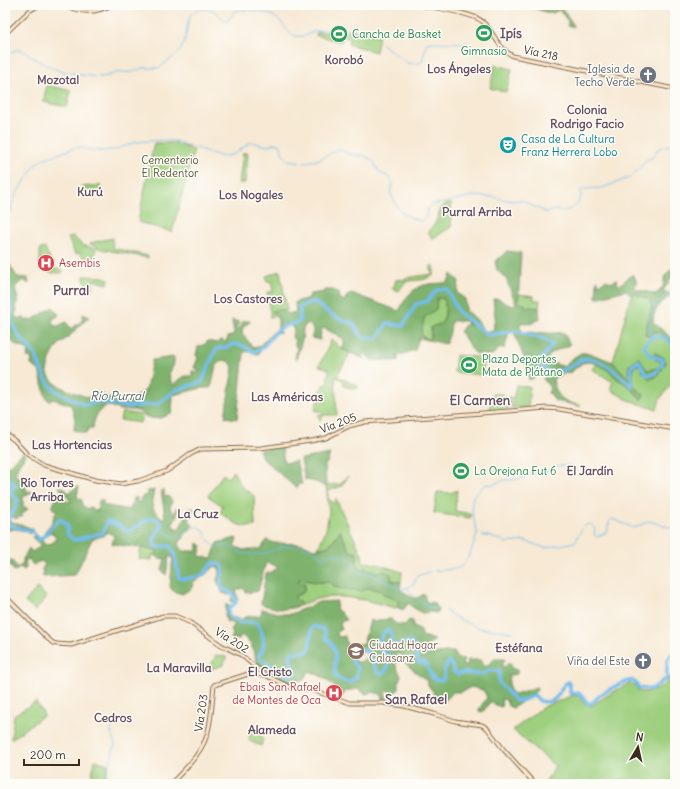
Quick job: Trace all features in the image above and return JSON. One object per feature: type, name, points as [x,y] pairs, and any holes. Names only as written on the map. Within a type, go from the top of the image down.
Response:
[{"type":"main road","points":[[5,34],[29,11],[39,5]]},
{"type":"main road","points":[[62,5],[80,11],[90,12],[112,5]]},
{"type":"main road","name":"Vía 218","points":[[421,5],[470,16],[481,20],[505,51],[513,56],[675,89]]},
{"type":"main road","name":"Vía 205","points":[[5,433],[28,455],[44,465],[95,480],[120,484],[138,481],[168,471],[191,454],[201,449],[261,448],[313,441],[326,438],[349,426],[365,422],[547,408],[675,429]]},
{"type":"main road","name":"Vía 202","points":[[5,596],[47,638],[57,644],[67,645],[79,643],[157,618],[174,616],[189,622],[221,645],[241,655],[265,674],[292,688],[312,690],[350,703],[388,703],[458,721],[482,725],[487,728],[504,750],[535,784]]},
{"type":"main road","points":[[256,674],[258,669]]},
{"type":"main road","name":"Vía 203","points":[[170,784],[180,776],[205,740],[209,729],[214,685],[240,676],[265,674]]},
{"type":"green space","points":[[530,5],[561,5],[562,10],[573,24],[573,27],[568,26],[568,21],[559,10],[551,14],[530,7]]},
{"type":"green space","points":[[330,28],[344,32],[341,42],[315,35],[318,32],[327,33]]},
{"type":"green space","points":[[349,29],[379,36],[376,52],[348,44],[350,39],[345,37]]},
{"type":"green space","points":[[495,65],[512,69],[506,92],[490,88]]},
{"type":"green space","points":[[47,85],[71,91],[67,107],[43,102]]},
{"type":"green space","name":"Cementerio El Redentor","points":[[154,143],[175,143],[194,150],[172,232],[138,222]]},
{"type":"green space","points":[[243,153],[248,153],[245,183],[239,183]]},
{"type":"green space","points":[[101,185],[101,193],[82,197],[81,187]]},
{"type":"green space","points":[[451,203],[451,227],[432,239],[428,231],[435,224],[442,206]]},
{"type":"green space","points":[[73,236],[82,245],[96,249],[93,265],[83,263],[84,259],[81,254],[75,254],[68,238]]},
{"type":"green space","points":[[112,238],[113,248],[148,256],[148,258],[101,249],[90,244]]},
{"type":"green space","points":[[45,248],[55,270],[61,268],[63,273],[51,273],[40,269],[40,249]]},
{"type":"green space","points":[[507,251],[521,253],[518,303],[525,304],[526,307],[539,308],[540,319],[530,324],[522,322],[519,327],[523,332],[564,333],[570,345],[550,355],[547,361],[565,367],[571,359],[581,353],[589,353],[613,362],[630,380],[628,374],[629,365],[638,357],[647,370],[655,369],[661,365],[661,361],[656,360],[653,356],[655,353],[664,358],[666,363],[656,377],[649,379],[643,373],[640,365],[636,365],[634,368],[634,387],[644,395],[641,400],[629,386],[616,378],[610,371],[595,363],[588,362],[582,363],[571,372],[556,376],[553,380],[559,395],[565,401],[581,406],[555,401],[551,394],[548,393],[550,388],[544,380],[543,374],[535,374],[534,378],[529,380],[526,363],[513,330],[509,331],[505,348],[499,348],[494,354],[485,355],[474,353],[460,332],[466,323],[470,325],[465,321],[451,321],[450,332],[446,344],[419,338],[415,350],[398,356],[398,361],[371,360],[365,354],[361,354],[364,359],[340,348],[344,347],[344,339],[324,328],[321,331],[320,340],[311,338],[313,329],[309,324],[306,324],[303,329],[302,340],[296,360],[297,347],[295,346],[295,341],[292,337],[294,330],[290,324],[286,323],[280,329],[280,333],[275,332],[258,354],[246,351],[244,352],[237,419],[225,417],[233,367],[230,362],[224,360],[219,362],[215,370],[211,388],[202,388],[173,395],[172,413],[162,418],[151,418],[136,410],[120,410],[106,406],[97,414],[93,429],[88,429],[86,434],[74,430],[75,419],[71,405],[53,399],[49,401],[46,398],[39,370],[31,365],[32,358],[27,357],[29,352],[25,348],[18,346],[5,337],[6,304],[8,301],[5,293],[5,267],[10,265],[17,277],[28,278],[29,284],[23,280],[16,286],[15,289],[19,302],[15,306],[17,310],[15,315],[19,320],[24,317],[24,320],[32,320],[53,307],[59,315],[52,320],[54,326],[58,326],[66,322],[71,329],[82,321],[83,314],[89,317],[71,335],[58,345],[51,357],[47,371],[52,380],[61,387],[78,394],[93,398],[98,392],[122,405],[146,390],[152,360],[174,357],[174,364],[169,374],[172,385],[185,376],[192,376],[192,371],[198,372],[198,369],[194,368],[198,358],[196,355],[198,347],[207,343],[207,341],[217,343],[220,340],[226,342],[228,337],[234,335],[232,320],[239,322],[239,325],[236,326],[237,329],[242,325],[243,321],[250,321],[243,327],[242,333],[255,348],[278,328],[278,320],[272,311],[282,309],[288,314],[296,312],[295,302],[309,298],[310,294],[324,292],[324,290],[333,290],[338,292],[339,298],[344,301],[351,293],[399,311],[404,301],[414,290],[423,285],[448,282],[451,274],[459,281],[457,293],[465,299],[466,310],[477,320],[483,330],[489,332],[493,331],[495,316],[493,299],[499,299],[512,306],[516,304],[506,279],[497,270],[495,262]],"holes":[[[437,298],[444,299],[444,319],[440,324],[431,327],[431,337],[427,339],[421,335],[424,318],[436,309]]]},
{"type":"green space","points":[[434,265],[434,275],[425,279],[407,282],[399,291],[391,288],[394,287],[396,280],[405,280],[405,278],[433,274],[431,271],[431,266]]},
{"type":"green space","points":[[675,265],[675,275],[663,291],[671,295],[656,309],[653,322],[675,341],[675,348],[659,332],[654,332],[648,336],[645,334],[652,306],[649,299],[635,294],[631,295],[626,290],[596,298],[597,280],[600,284],[605,280],[613,282],[616,279],[619,286],[631,275],[634,276],[637,283],[634,287],[638,290],[656,294],[663,287],[665,276]]},
{"type":"green space","points":[[280,271],[287,310],[270,318],[267,292],[273,292],[271,281],[267,281],[266,276]]},
{"type":"green space","points":[[84,276],[103,277],[109,279],[108,284],[93,280],[91,290],[84,280]]},
{"type":"green space","points":[[519,294],[534,296],[534,300],[540,300],[539,308],[518,306]]},
{"type":"green space","points":[[635,294],[649,299],[653,306],[646,328],[648,336],[654,332],[659,332],[675,348],[675,379],[660,399],[657,410],[626,399],[610,389],[613,382],[592,369],[596,363],[610,371],[616,378],[629,386],[641,400],[644,395],[634,387],[633,373],[636,365],[640,365],[643,373],[662,370],[664,358],[656,360],[661,361],[661,365],[655,369],[646,370],[641,359],[629,365],[630,381],[613,362],[631,295]]},
{"type":"green space","points":[[437,298],[444,299],[446,303],[444,320],[440,324],[431,327],[431,337],[427,339],[421,336],[424,317],[436,309]]},
{"type":"green space","points":[[332,339],[340,348],[350,353],[337,376],[358,386],[357,389],[344,386],[343,380],[335,377],[337,415],[324,415],[320,420],[318,415],[323,413],[323,411],[316,411],[315,409],[323,385],[327,385],[329,369],[319,366]]},
{"type":"green space","name":"Plaza Deportes Mata de Plátano","points":[[456,355],[484,358],[482,375],[454,372]]},
{"type":"green space","points":[[516,385],[530,387],[528,407],[511,408]]},
{"type":"green space","points":[[493,394],[503,394],[505,398],[511,397],[508,409],[489,410]]},
{"type":"green space","points":[[122,412],[142,415],[140,423],[120,420]]},
{"type":"green space","points":[[282,447],[284,463],[296,461],[302,484],[298,484],[296,488],[263,459],[259,450]]},
{"type":"green space","points":[[23,452],[26,454],[18,465],[16,477],[22,474],[24,477],[26,491],[32,492],[26,496],[23,496],[23,506],[28,509],[21,515],[23,517],[18,517],[17,519],[8,515],[6,517],[7,520],[34,530],[29,534],[26,531],[15,529],[5,531],[5,465],[8,467]]},
{"type":"green space","points":[[330,454],[325,465],[326,487],[305,480],[301,459]]},
{"type":"green space","points":[[233,471],[242,487],[254,496],[255,526],[250,527],[240,525],[232,521],[220,512],[223,506],[208,496],[223,474],[228,478]]},
{"type":"green space","points":[[348,476],[342,486],[328,491],[328,498],[334,504],[336,499],[362,555],[363,562],[377,564],[402,572],[401,582],[390,579],[371,570],[358,569],[340,531],[328,547],[318,548],[326,530],[329,512],[326,485],[341,484]]},
{"type":"green space","points":[[79,486],[77,497],[82,500],[82,505],[88,509],[89,507],[93,508],[94,511],[98,510],[99,500],[103,500],[103,505],[130,510],[134,497],[137,498],[137,502],[139,503],[143,496],[146,496],[147,491],[154,490],[152,506],[163,519],[165,516],[161,490],[164,490],[165,497],[168,496],[172,501],[170,508],[174,515],[176,507],[179,511],[172,526],[179,529],[191,507],[194,509],[189,520],[193,525],[179,544],[183,551],[196,551],[198,543],[202,546],[199,556],[212,558],[217,543],[236,538],[237,539],[234,546],[243,550],[260,549],[267,540],[274,543],[303,544],[314,549],[328,547],[340,531],[350,551],[357,553],[358,569],[367,568],[378,572],[384,571],[391,574],[392,581],[401,582],[400,590],[416,599],[424,594],[426,602],[435,603],[439,611],[436,613],[422,613],[411,606],[410,603],[403,610],[398,608],[398,600],[384,595],[381,591],[368,588],[362,591],[337,588],[329,582],[316,582],[299,579],[299,583],[305,583],[304,592],[294,597],[302,605],[286,609],[277,609],[261,604],[266,573],[271,573],[278,567],[266,562],[258,591],[246,593],[244,588],[236,590],[238,600],[234,604],[230,600],[234,597],[231,594],[223,594],[217,580],[220,572],[219,568],[215,566],[203,577],[194,581],[191,589],[182,594],[173,591],[170,587],[173,556],[169,557],[166,575],[162,570],[165,558],[160,559],[156,556],[157,550],[112,544],[114,535],[106,532],[105,535],[92,539],[75,575],[43,577],[42,569],[45,564],[41,561],[33,565],[29,559],[25,562],[26,568],[24,570],[21,568],[14,571],[8,562],[11,559],[17,568],[23,564],[23,559],[29,548],[32,552],[40,545],[32,537],[36,534],[45,544],[53,543],[56,537],[51,532],[46,535],[44,533],[51,524],[57,511],[52,508],[57,496],[70,503],[70,500],[59,487],[65,488],[68,493]]},
{"type":"green space","points":[[457,490],[455,511],[471,514],[470,518],[434,513],[437,492],[451,493]]},
{"type":"green space","points":[[141,548],[157,550],[156,556],[152,555],[152,560],[139,559]]},
{"type":"green space","points":[[299,579],[316,582],[329,582],[337,588],[368,588],[382,591],[384,595],[398,600],[398,607],[395,608],[346,597],[327,597],[302,605],[294,597],[304,591],[299,583]]},
{"type":"green space","points":[[37,588],[47,597],[35,611],[25,602]]},
{"type":"green space","points":[[337,601],[336,609],[346,620],[340,622],[341,629],[337,632],[338,637],[345,636],[347,645],[344,651],[348,653],[351,649],[353,651],[352,654],[355,662],[360,662],[368,657],[364,650],[357,651],[353,644],[363,644],[370,620],[376,622],[379,620],[391,619],[396,624],[405,625],[409,620],[413,621],[413,627],[421,631],[422,636],[435,640],[426,647],[431,654],[455,652],[456,658],[464,659],[462,665],[467,666],[468,660],[480,660],[485,667],[495,659],[505,659],[502,666],[505,667],[508,663],[512,664],[511,668],[517,670],[517,674],[509,675],[510,691],[515,694],[536,687],[538,689],[513,708],[508,706],[506,700],[501,699],[502,707],[490,702],[483,712],[478,711],[487,697],[483,690],[471,687],[461,692],[453,692],[445,701],[433,697],[434,693],[426,680],[406,664],[399,653],[395,656],[396,666],[401,676],[399,688],[394,694],[387,690],[385,691],[387,699],[383,699],[381,694],[372,692],[366,694],[358,689],[346,691],[342,697],[340,690],[329,681],[309,671],[304,680],[293,681],[291,685],[267,673],[256,665],[253,648],[245,638],[241,635],[239,639],[231,639],[233,634],[231,630],[235,624],[227,622],[225,618],[226,604],[229,605],[229,616],[241,620],[245,617],[261,615],[262,609],[282,614],[291,614],[319,602]]},
{"type":"green space","points":[[216,655],[226,657],[224,665],[204,671],[202,666],[204,665],[206,667],[211,665]]},
{"type":"green space","points":[[675,676],[675,784],[545,784],[555,766],[513,730],[543,707],[571,696],[579,695],[584,703],[591,706],[630,683],[636,686],[638,691],[647,692],[661,687],[670,677]]},
{"type":"green space","points":[[36,702],[44,715],[11,739],[14,715]]},
{"type":"green space","points":[[251,727],[260,729],[263,739],[261,746],[249,741]]},
{"type":"green space","points":[[95,760],[108,764],[103,784],[90,784]]},
{"type":"waterway","points":[[5,54],[22,50],[45,65],[60,71],[89,76],[101,77],[115,73],[133,72],[142,68],[159,68],[181,49],[191,14],[196,10],[203,9],[215,11],[227,22],[235,11],[253,10],[265,12],[276,17],[289,32],[296,36],[305,36],[314,32],[329,30]]},
{"type":"waterway","points":[[382,44],[407,63],[416,64],[422,62],[427,43],[429,42],[468,43]]},
{"type":"waterway","points":[[5,214],[11,212],[11,206],[17,193],[37,163],[43,159],[77,147],[99,151],[114,150],[136,142],[161,140],[175,141],[223,157],[234,154],[251,142],[268,146],[275,143],[281,145],[282,153],[288,160],[305,162],[318,160],[339,149],[349,154],[365,156],[373,161],[379,172],[388,177],[393,183],[390,192],[397,207],[405,215],[419,221],[425,218],[427,209],[433,204],[473,196],[492,197],[511,201],[521,200],[545,212],[571,209],[578,204],[582,189],[602,188],[629,178],[646,160],[653,157],[658,149],[675,143]]},
{"type":"waterway","points":[[652,336],[648,333],[652,311],[671,292],[675,274]]},
{"type":"waterway","name":"Río Purral","points":[[5,289],[9,293],[11,303],[11,320],[18,335],[35,354],[42,372],[50,386],[61,394],[85,405],[100,402],[127,407],[157,404],[176,390],[202,382],[216,349],[229,347],[233,344],[241,345],[254,352],[258,351],[281,328],[299,322],[299,307],[313,301],[327,312],[347,322],[353,323],[362,337],[378,338],[387,323],[403,326],[416,304],[426,302],[437,290],[447,289],[458,312],[488,335],[517,331],[543,339],[553,344],[537,364],[547,371],[561,371],[582,359],[590,359],[610,368],[632,386],[631,367],[639,361],[646,375],[654,374],[662,365],[663,360],[650,355],[644,346],[652,336],[664,337],[675,346]]},
{"type":"waterway","points":[[477,533],[472,510],[472,501],[473,497],[484,485],[495,484],[504,480],[521,479],[530,474],[546,472],[556,466],[572,465]]},
{"type":"waterway","points":[[5,476],[16,486],[9,490],[10,493],[18,500],[7,524],[32,531],[39,540],[55,523],[61,519],[67,525],[68,535],[74,540],[103,533],[107,521],[120,526],[128,532],[150,518],[156,519],[162,524],[154,539],[155,547],[170,546],[174,552],[179,578],[183,579],[202,576],[213,563],[223,566],[220,579],[222,589],[232,594],[236,600],[236,603],[229,609],[228,614],[230,617],[241,623],[257,623],[263,639],[263,647],[259,655],[260,658],[284,674],[290,676],[295,674],[290,657],[292,652],[307,652],[309,649],[312,628],[314,626],[323,629],[326,638],[334,649],[336,677],[343,681],[350,682],[356,678],[358,668],[351,658],[354,654],[361,651],[366,650],[378,673],[386,671],[390,656],[381,651],[378,643],[385,631],[388,630],[392,634],[391,645],[396,646],[406,642],[411,642],[419,663],[425,663],[431,675],[436,680],[443,680],[445,668],[449,662],[452,665],[453,671],[457,674],[483,674],[489,671],[499,670],[499,683],[516,701],[523,700],[534,695],[540,701],[552,701],[558,695],[564,684],[568,682],[570,686],[570,693],[572,694],[578,692],[589,704],[600,695],[631,680],[636,683],[639,688],[652,689],[667,678],[668,660],[675,652]]},
{"type":"waterway","points":[[435,571],[455,569],[462,566],[468,558],[477,533],[484,536],[491,536],[495,539],[500,539],[506,543],[525,541],[545,548],[575,542],[583,528],[588,524],[595,529],[594,535],[596,537],[607,532],[609,522],[612,519],[634,528],[649,521],[675,529]]},
{"type":"waterway","points":[[160,528],[171,536],[182,538],[192,528],[198,526],[206,535]]},
{"type":"waterway","points":[[206,537],[213,545],[221,547],[228,545],[239,552],[249,554],[273,551],[282,546],[300,546]]},
{"type":"waterway","points":[[303,547],[311,548],[322,557],[335,554],[345,556],[351,561],[358,572],[371,574],[401,589],[407,588],[414,584],[417,576],[430,572]]},
{"type":"waterway","points":[[407,588],[420,601],[436,610]]},
{"type":"waterway","points":[[446,611],[460,620],[479,628],[513,632]]},
{"type":"waterway","points":[[104,784],[115,745],[111,732],[113,725]]},
{"type":"place","name":"Gimnasio","points":[[484,33]]},
{"type":"place","name":"Cancha de Basket","points":[[339,34]]},
{"type":"place","name":"Iglesia de Techo Verde","points":[[648,75]]},
{"type":"place","name":"Casa de La Cultura Franz Herrera Lobo","points":[[508,145]]},
{"type":"place","name":"Asembis","points":[[46,263]]},
{"type":"place","name":"Plaza Deportes Mata de Plátano","points":[[469,365]]},
{"type":"place","name":"La Orejona Fut 6","points":[[461,471]]},
{"type":"place","name":"Ciudad Hogar Calasanz","points":[[356,651]]},
{"type":"place","name":"Viña del Este","points":[[643,661]]},
{"type":"place","name":"Ebais San Rafael de Montes de Oca","points":[[334,693]]},
{"type":"district","name":"Ipís","points":[[511,33]]},
{"type":"district","name":"Korobó","points":[[344,59]]},
{"type":"district","name":"Los Ángeles","points":[[459,68]]},
{"type":"district","name":"Mozotal","points":[[58,79]]},
{"type":"district","name":"Colonia Rodrigo Facio","points":[[587,116]]},
{"type":"district","name":"Kurú","points":[[90,191]]},
{"type":"district","name":"Los Nogales","points":[[251,194]]},
{"type":"district","name":"Purral Arriba","points":[[477,211]]},
{"type":"district","name":"Purral","points":[[71,290]]},
{"type":"district","name":"Los Castores","points":[[248,298]]},
{"type":"district","name":"Las Américas","points":[[287,396]]},
{"type":"district","name":"El Carmen","points":[[480,400]]},
{"type":"district","name":"Las Hortencias","points":[[72,444]]},
{"type":"district","name":"El Jardín","points":[[590,470]]},
{"type":"district","name":"Río Torres Arriba","points":[[47,489]]},
{"type":"district","name":"La Cruz","points":[[198,513]]},
{"type":"district","name":"Estéfana","points":[[519,647]]},
{"type":"district","name":"La Maravilla","points":[[179,667]]},
{"type":"district","name":"El Cristo","points":[[270,671]]},
{"type":"district","name":"San Rafael","points":[[416,699]]},
{"type":"district","name":"Cedros","points":[[113,717]]},
{"type":"district","name":"Alameda","points":[[272,729]]}]
